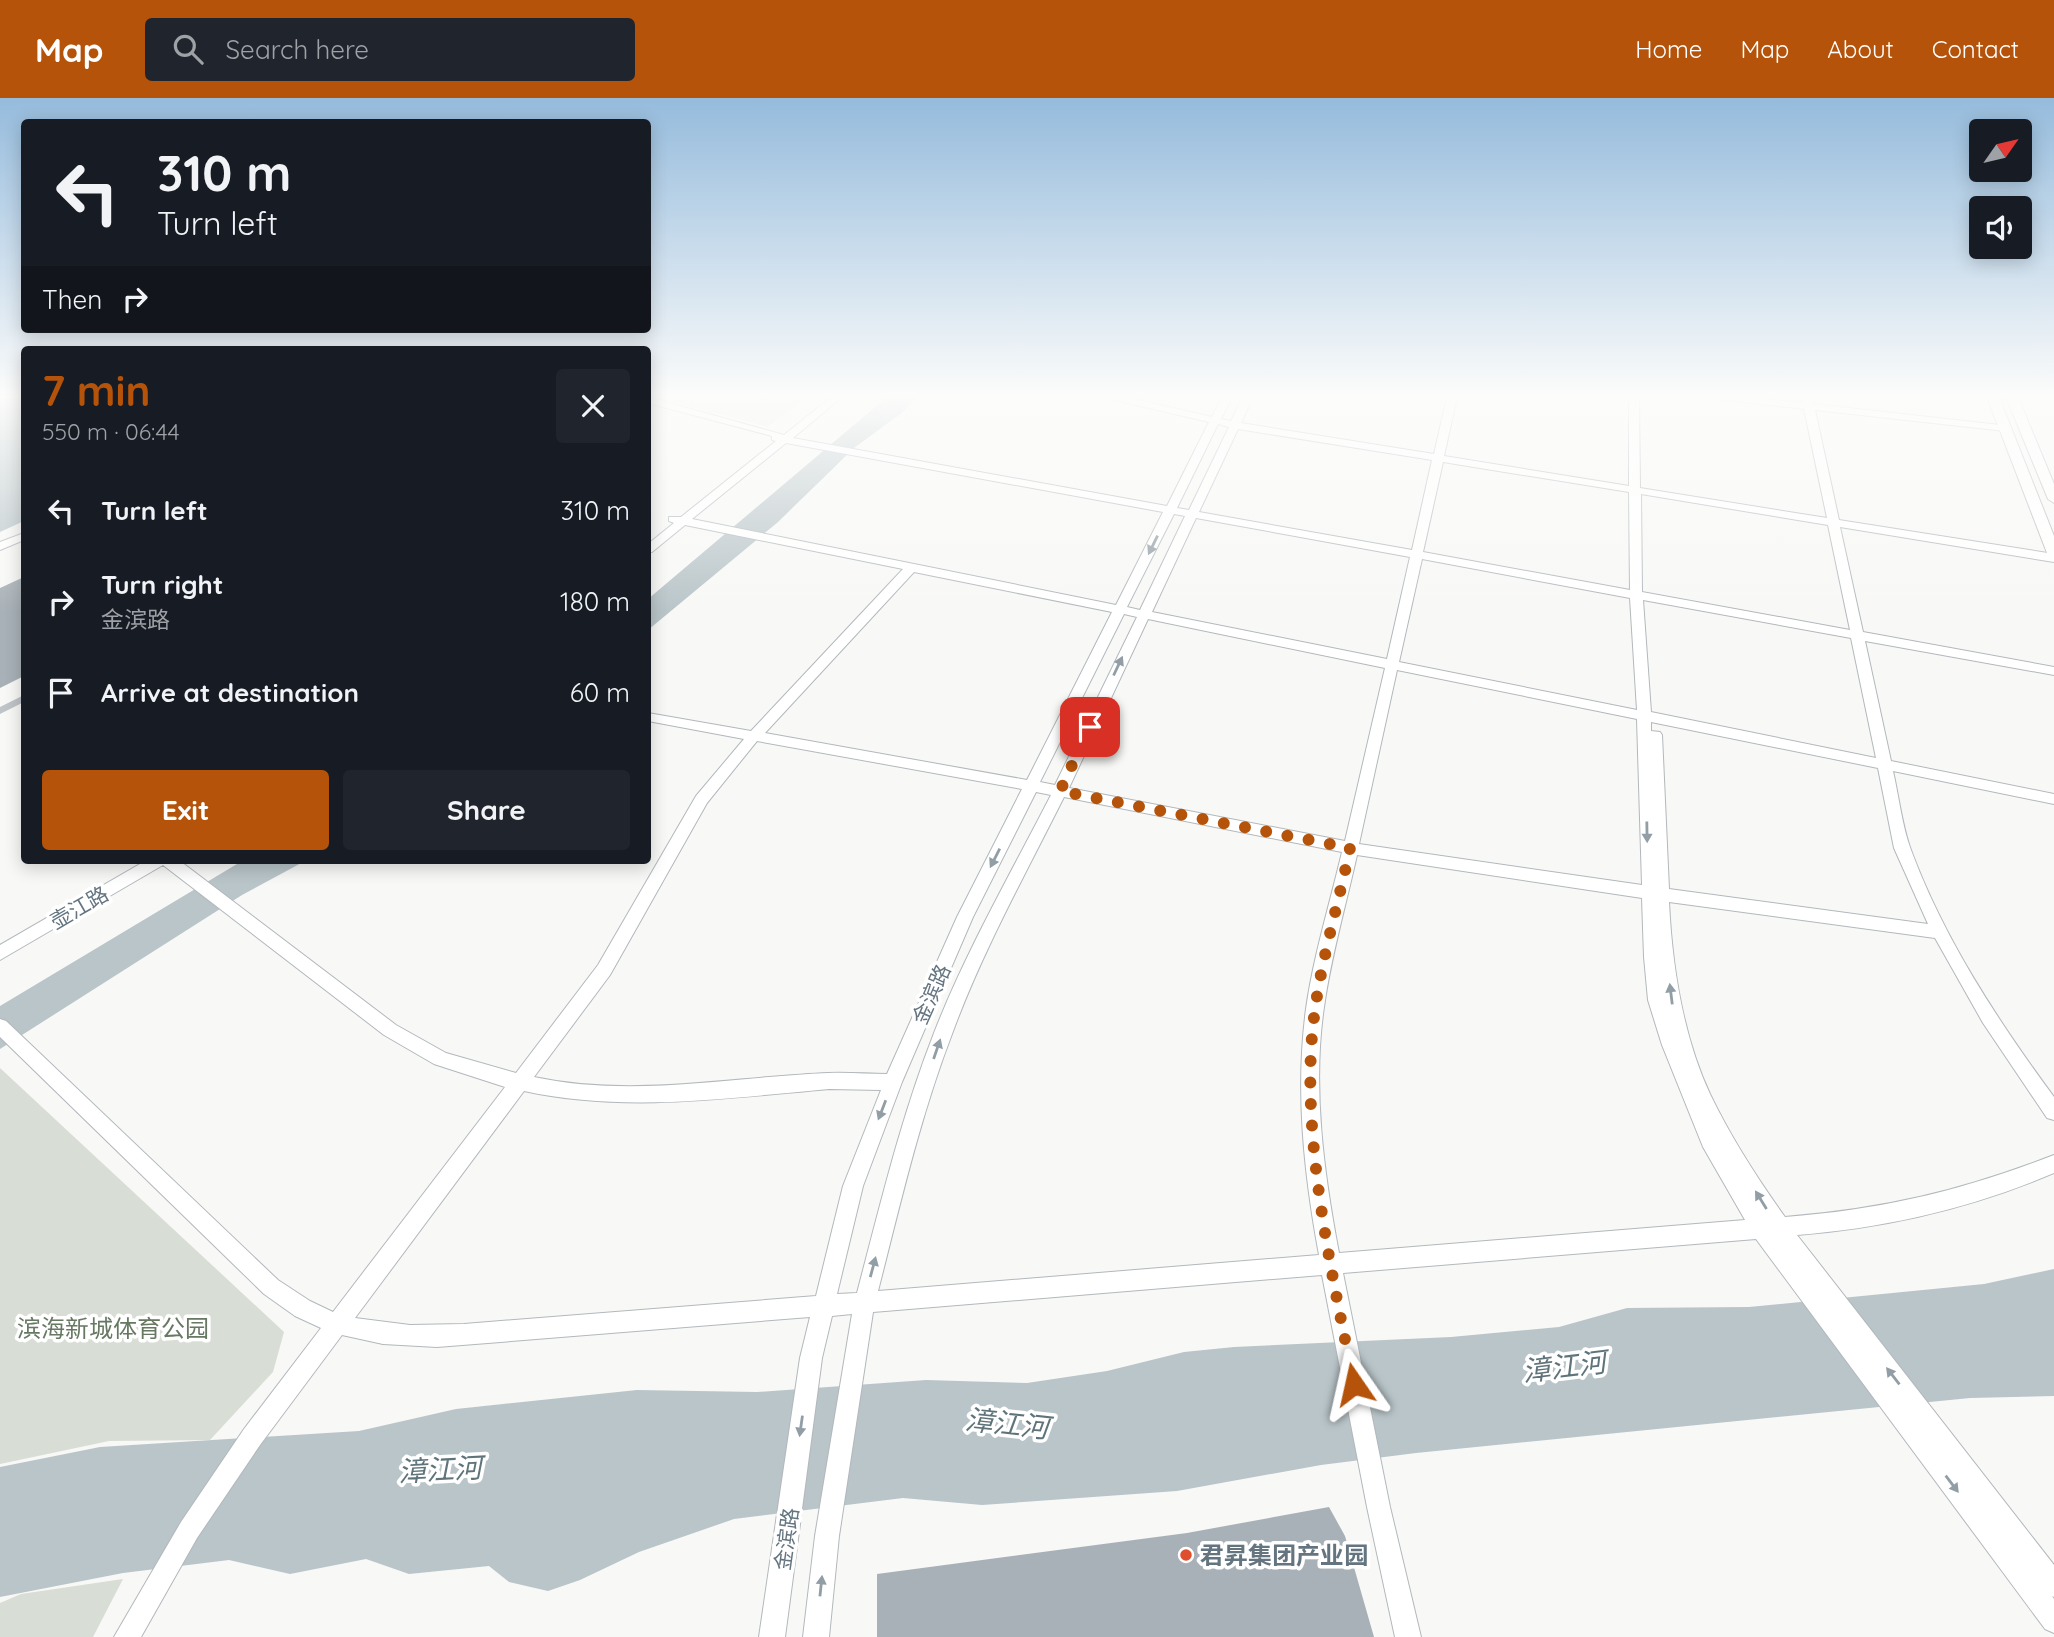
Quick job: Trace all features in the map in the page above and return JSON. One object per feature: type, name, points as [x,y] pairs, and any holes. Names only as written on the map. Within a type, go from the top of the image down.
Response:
[{"type":"main road","points":[[2021,469],[2054,556]]},
{"type":"main road","points":[[2042,469],[2054,499]]},
{"type":"main road","points":[[1012,825],[1038,832]]},
{"type":"street","points":[[651,537],[677,520],[741,469]]},
{"type":"street","points":[[956,469],[1642,593],[2054,663]]},
{"type":"street","name":"金滨路","points":[[772,1637],[811,1358],[853,1186],[893,1082],[965,917],[1191,469]]},
{"type":"street","name":"金滨路","points":[[816,1637],[827,1536],[864,1304],[913,1121],[943,1033],[974,961],[1060,791],[1212,469]]},
{"type":"street","points":[[1408,1637],[1375,1488],[1331,1263],[1313,1117],[1312,1047],[1315,1007],[1435,469]]},
{"type":"street","points":[[1504,469],[2054,556]]},
{"type":"street","points":[[1639,469],[1641,491]]},
{"type":"street","points":[[1641,469],[1642,593],[1656,893],[1673,1012],[1702,1096],[1770,1228],[1923,1430],[2054,1620]]},
{"type":"street","points":[[1822,469],[1902,848],[1940,932],[2005,1046],[2054,1112]]},
{"type":"street","points":[[677,520],[2054,799]]},
{"type":"street","points":[[651,546],[677,520]]},
{"type":"street","points":[[0,546],[21,537]]},
{"type":"street","points":[[129,1634],[189,1530],[252,1437],[604,970],[701,800],[754,736],[910,569]]},
{"type":"street","points":[[1857,631],[2054,671]]},
{"type":"street","points":[[0,711],[21,700]]},
{"type":"street","points":[[651,718],[1060,791],[1350,848],[1940,932]]},
{"type":"street","points":[[1053,747],[1078,751]]},
{"type":"street","name":"壶江路","points":[[0,942],[135,864]]},
{"type":"street","name":"壶江路","points":[[0,953],[153,864]]},
{"type":"street","points":[[173,864],[407,1041],[459,1066],[521,1083],[620,1096],[706,1093],[829,1081],[893,1082]]},
{"type":"street","points":[[0,1026],[271,1287],[307,1311],[339,1324],[381,1333],[459,1335],[1770,1228],[1891,1215],[2004,1186],[2054,1164]]},
{"type":"street","points":[[1923,1430],[2054,1586]]},
{"type":"green space","name":"滨海新城体育公园","points":[[0,1068],[284,1332],[273,1372],[210,1440],[109,1441],[0,1464]]},
{"type":"green space","points":[[123,1579],[93,1637],[0,1637],[0,1603],[21,1594]]},
{"type":"water","points":[[0,469],[21,469],[21,522],[0,532]]},
{"type":"water","points":[[802,469],[833,469],[778,522],[651,628],[651,596]]},
{"type":"water","points":[[237,864],[299,864],[242,895],[0,1049],[0,1006]]},
{"type":"water","name":"漳江河","points":[[2054,1269],[2054,1396],[1970,1398],[1416,1453],[1321,1465],[1177,1491],[982,1505],[903,1498],[734,1519],[639,1552],[580,1580],[548,1591],[509,1582],[489,1566],[409,1574],[366,1559],[290,1574],[229,1560],[123,1573],[0,1597],[0,1467],[100,1447],[359,1431],[456,1409],[637,1390],[757,1392],[926,1380],[1027,1383],[1107,1371],[1184,1352],[1234,1347],[1451,1337],[1559,1327],[1627,1308],[1749,1307],[1984,1284]]},
{"type":"building","points":[[21,578],[21,678],[0,688],[0,588]]},
{"type":"building","name":"君昇集团产业园","points":[[1329,1507],[1345,1536],[1374,1637],[877,1637],[877,1574],[1187,1533]]},
{"type":"place","name":"君昇集团产业园","points":[[1186,1555]]},
{"type":"route","points":[[1090,727],[1060,791],[1350,848],[1315,1007],[1312,1101],[1324,1226],[1354,1384]]}]
